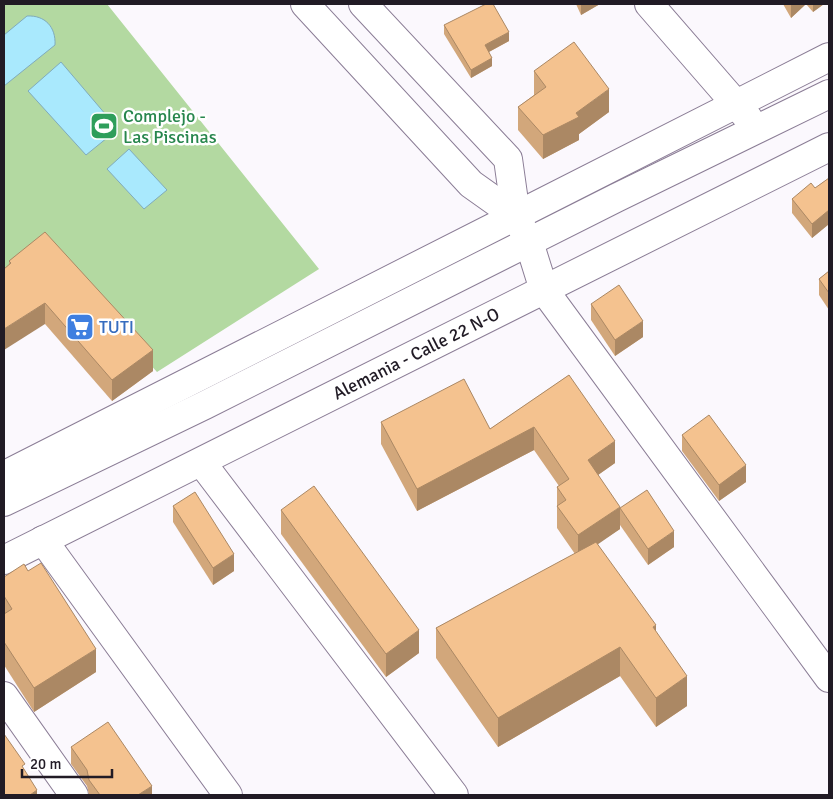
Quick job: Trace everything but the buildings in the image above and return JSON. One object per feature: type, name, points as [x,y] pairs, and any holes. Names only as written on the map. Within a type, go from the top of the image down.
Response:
[{"type":"street","points":[[305,4],[471,184],[516,216]]},
{"type":"street","points":[[363,4],[508,159],[516,216],[529,242],[544,290],[829,678]]},
{"type":"street","points":[[649,4],[757,129]]},
{"type":"street","points":[[10,484],[516,216],[829,57]]},
{"type":"street","points":[[10,484],[529,242],[829,94]]},
{"type":"street","name":"Alemania - Calle 22 N-O","points":[[4,560],[202,463],[829,146]]},
{"type":"street","points":[[202,463],[454,795]]},
{"type":"street","points":[[43,540],[228,795]]},
{"type":"street","points":[[4,696],[74,795]]},
{"type":"green space","name":"Complejo - Las Piscinas","points":[[4,4],[107,4],[319,269],[157,372],[45,249],[4,274]]},
{"type":"water","points":[[27,16],[39,18],[48,23],[54,33],[55,45],[4,86],[4,35]]},
{"type":"water","points":[[61,62],[118,129],[86,155],[28,91]]},
{"type":"water","points":[[129,149],[167,190],[144,209],[107,169]]},
{"type":"place","name":"Complejo - Las Piscinas","points":[[104,126]]},
{"type":"place","name":"TUTI","points":[[80,327]]}]
